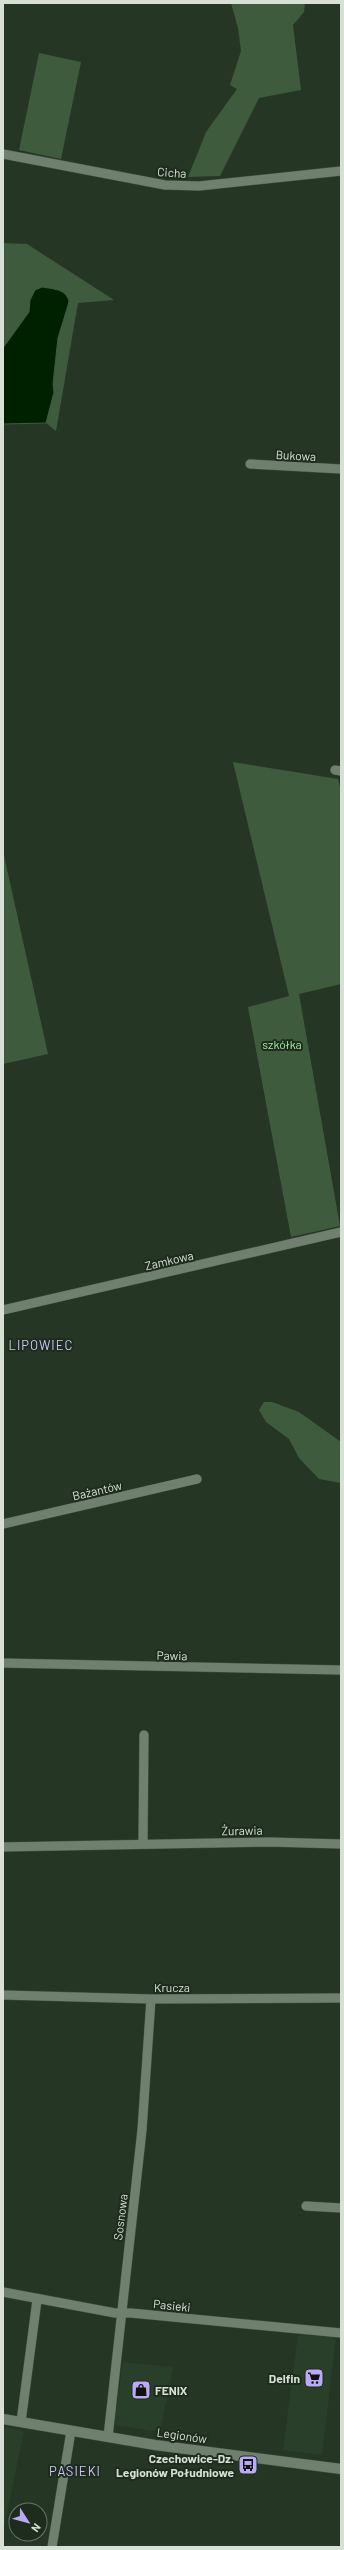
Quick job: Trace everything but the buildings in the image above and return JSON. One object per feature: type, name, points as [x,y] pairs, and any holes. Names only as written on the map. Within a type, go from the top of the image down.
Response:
[{"type":"street","name":"Cicha","points":[[3,154],[165,186],[199,186],[341,171]]},
{"type":"street","name":"Bukowa","points":[[250,464],[341,469]]},
{"type":"street","name":"Zamkowa","points":[[3,1310],[341,1232]]},
{"type":"street","name":"Bażantów","points":[[3,1524],[197,1479]]},
{"type":"street","name":"Pawia","points":[[3,1663],[341,1670]]},
{"type":"street","points":[[143,1843],[144,1735]]},
{"type":"street","name":"Żurawia","points":[[3,1847],[143,1843],[269,1842],[341,1844]]},
{"type":"street","name":"Krucza","points":[[3,1995],[151,1999],[341,1998]]},
{"type":"street","name":"Sosnowa","points":[[108,2437],[142,2130],[151,1999]]},
{"type":"street","points":[[306,2206],[341,2208]]},
{"type":"street","name":"Pasieki","points":[[3,2292],[37,2300],[122,2313],[341,2333]]},
{"type":"street","points":[[20,2422],[37,2300]]},
{"type":"street","name":"Legionów","points":[[3,2419],[108,2437],[341,2469]]},
{"type":"street","points":[[52,2547],[71,2431]]},
{"type":"shaded area","points":[[42,287],[59,290],[65,294],[69,302],[58,338],[53,384],[54,392],[46,423],[3,424],[3,348],[29,312],[30,300],[35,290]]},
{"type":"shaded area","points":[[298,2335],[336,2337],[322,2455],[283,2450]]},
{"type":"shaded area","points":[[123,2362],[173,2367],[160,2432],[114,2425]]},
{"type":"shaded area","points":[[3,2427],[24,2431],[9,2502],[8,2502],[3,2532]]},
{"type":"green space","points":[[231,3],[305,3],[304,12],[293,25],[301,90],[259,98],[220,176],[188,177],[206,132],[237,89],[230,85],[241,51],[238,28]]},
{"type":"green space","points":[[39,53],[81,62],[61,159],[19,150]]},
{"type":"green space","points":[[3,243],[27,244],[114,300],[78,303],[56,431],[46,423],[54,392],[53,385],[58,338],[30,300],[29,312],[3,348]]},
{"type":"green space","name":"szkółka","points":[[233,762],[338,779],[341,791],[341,984],[299,994],[340,1226],[291,1237],[248,1007],[289,996]]},
{"type":"green space","points":[[3,851],[48,1054],[3,1064]]},
{"type":"green space","points":[[264,1402],[272,1402],[299,1412],[341,1442],[341,1483],[319,1479],[299,1458],[289,1439],[266,1422],[259,1410]]},
{"type":"place","name":"Delfin","points":[[314,2378]]},
{"type":"place","name":"FENIX","points":[[141,2390]]},
{"type":"place","name":"Czechowice-Dz. Legionów Południowe","points":[[248,2465]]},
{"type":"district","name":"LIPOWIEC","points":[[41,1345]]},
{"type":"district","name":"PASIEKI","points":[[75,2471]]}]
